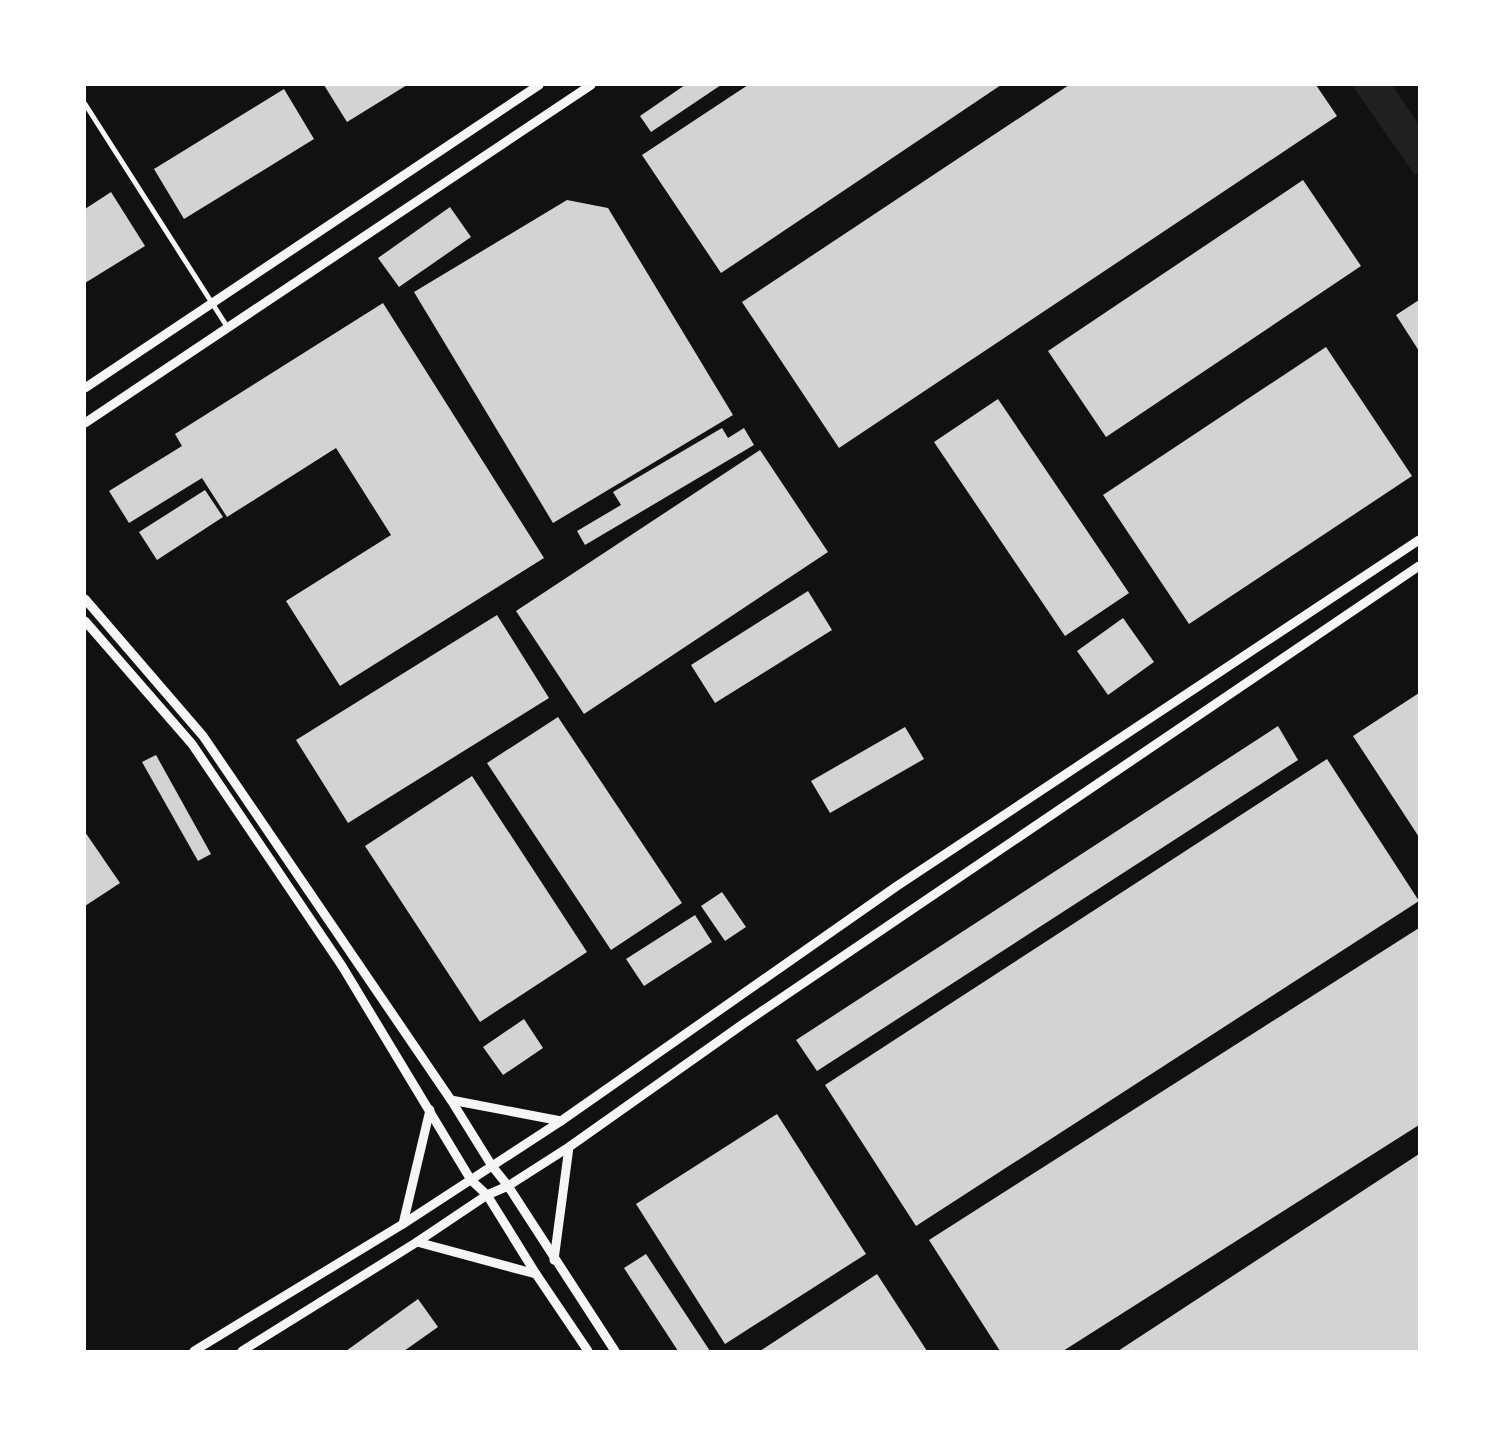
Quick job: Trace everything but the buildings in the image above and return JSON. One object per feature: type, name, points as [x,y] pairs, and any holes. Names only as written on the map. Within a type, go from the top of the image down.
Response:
[{"type":"street","points":[[85,388],[539,85]]},
{"type":"street","points":[[85,423],[591,85]]},
{"type":"street","points":[[85,104],[228,328]]},
{"type":"street","points":[[194,1351],[403,1224],[561,1121],[896,886],[1419,540]]},
{"type":"street","points":[[242,1351],[418,1242],[486,1195],[508,1186],[569,1147],[743,1024],[1419,566]]},
{"type":"street","points":[[85,599],[203,736],[451,1100],[492,1166],[508,1186],[614,1351]]},
{"type":"street","points":[[85,620],[192,744],[342,966],[471,1180],[486,1195],[588,1351]]},
{"type":"street","points":[[451,1100],[561,1121]]},
{"type":"street","points":[[403,1224],[430,1110]]},
{"type":"street","points":[[554,1260],[569,1147]]},
{"type":"street","points":[[418,1242],[536,1274]]},
{"type":"shaded area","points":[[1352,85],[1392,85],[1419,125],[1419,172],[1415,175]]}]
